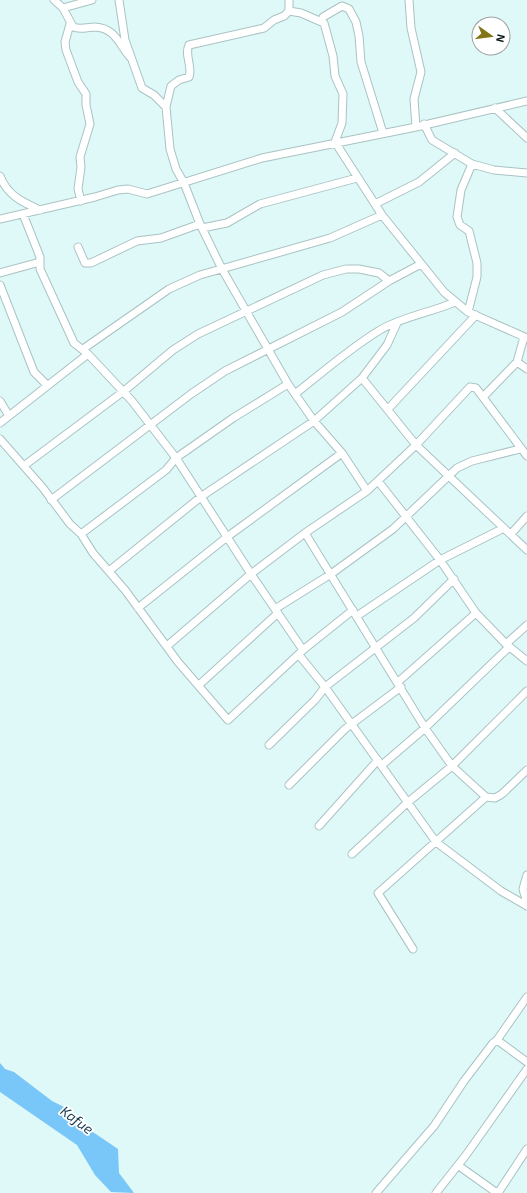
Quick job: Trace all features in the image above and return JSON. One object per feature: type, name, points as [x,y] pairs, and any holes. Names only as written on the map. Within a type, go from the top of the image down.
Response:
[{"type":"street","points":[[55,0],[63,8],[70,24],[78,29],[95,27],[110,31],[117,38],[124,52],[131,58]]},
{"type":"street","points":[[63,8],[92,0]]},
{"type":"street","points":[[119,0],[125,40],[142,88],[157,98],[166,107]]},
{"type":"street","points":[[289,0],[290,10]]},
{"type":"street","points":[[409,0],[411,28],[421,72],[414,99],[416,127]]},
{"type":"street","points":[[335,142],[342,123],[344,109],[343,94],[335,76],[333,56],[322,21],[323,16],[342,6],[349,9],[356,22],[359,36],[361,62],[383,133]]},
{"type":"street","points":[[290,10],[322,21]]},
{"type":"street","points":[[290,10],[284,16],[274,20],[264,28],[189,45],[188,53],[191,69],[190,75],[189,77],[179,80],[171,86],[166,107],[170,149],[176,169],[184,183],[201,226],[245,311],[288,384],[314,422],[342,453],[367,491]]},
{"type":"street","points":[[70,24],[64,42],[78,82],[86,94],[86,105],[91,128],[83,143],[80,157],[81,168],[78,189],[81,201]]},
{"type":"street","points":[[0,219],[81,201],[118,190],[128,189],[147,194],[262,158],[335,142],[416,127],[527,101]]},
{"type":"street","points":[[495,108],[527,138]]},
{"type":"street","points":[[424,124],[432,140],[472,164],[494,170],[527,173]]},
{"type":"street","points":[[335,142],[382,215],[454,302],[468,312],[526,338],[517,362],[483,397]]},
{"type":"street","points":[[374,204],[419,182],[455,153]]},
{"type":"street","points":[[468,312],[477,277],[477,263],[469,231],[460,225],[458,217],[461,190],[472,164]]},
{"type":"street","points":[[0,176],[7,191],[14,197],[40,210]]},
{"type":"street","points":[[78,247],[85,263],[91,263],[137,241],[161,238],[201,226],[227,223],[260,204],[357,178]]},
{"type":"street","points":[[23,214],[40,262],[40,268],[60,317],[74,343],[124,391],[176,458],[202,496],[301,652],[380,762],[407,803],[436,842],[501,891],[527,906]]},
{"type":"street","points":[[0,423],[85,352],[169,289],[200,275],[330,238],[382,215]]},
{"type":"street","points":[[0,273],[40,262]]},
{"type":"street","points":[[51,500],[191,394],[220,375],[342,312],[389,281],[421,264]]},
{"type":"street","points":[[24,466],[124,391],[173,350],[198,334],[323,276],[346,269],[358,269],[379,273],[389,281]]},
{"type":"street","points":[[0,285],[34,372],[47,385]]},
{"type":"street","points":[[295,394],[380,330],[415,314],[441,308],[454,302]]},
{"type":"street","points":[[388,409],[476,315]]},
{"type":"street","points":[[109,571],[202,496],[314,422],[362,378],[386,345],[397,322]]},
{"type":"street","points":[[517,362],[527,369]]},
{"type":"street","points":[[362,378],[416,445],[527,550]]},
{"type":"street","points":[[80,534],[166,470],[176,458],[233,418],[288,384]]},
{"type":"street","points":[[167,646],[251,574],[305,533],[367,491],[416,445],[470,387],[476,388],[520,449],[527,456]]},
{"type":"street","points":[[0,401],[9,416]]},
{"type":"street","points":[[0,439],[24,466],[70,524],[80,534],[93,553],[109,571],[225,718],[230,720],[301,652],[355,613],[440,560],[504,528]]},
{"type":"street","points":[[199,685],[276,611],[331,574],[407,517],[463,464],[520,449]]},
{"type":"street","points":[[138,608],[227,537],[342,453]]},
{"type":"street","points":[[378,481],[440,560],[476,613],[507,646],[527,661]]},
{"type":"street","points":[[511,534],[527,516]]},
{"type":"street","points":[[305,533],[400,684],[425,728],[452,766],[486,797],[494,798],[502,794],[527,770]]},
{"type":"street","points":[[269,745],[315,700],[325,687],[424,610],[454,579]]},
{"type":"street","points":[[290,785],[339,734],[352,725],[400,684],[476,613]]},
{"type":"street","points":[[319,826],[380,762],[425,728],[527,625]]},
{"type":"street","points":[[352,854],[407,803],[452,766],[527,691]]},
{"type":"street","points":[[414,950],[378,893],[486,797]]},
{"type":"street","points":[[527,876],[523,889],[527,903]]},
{"type":"street","points":[[376,1193],[434,1126],[464,1081],[492,1044],[497,1040],[527,997]]},
{"type":"street","points":[[497,1040],[527,1062]]},
{"type":"street","points":[[436,1193],[459,1166],[527,1069]]},
{"type":"street","points":[[459,1166],[495,1192],[527,1149]]},
{"type":"water","name":"Kafue","points":[[0,1063],[5,1069],[14,1072],[52,1101],[70,1110],[81,1124],[118,1149],[119,1173],[134,1193],[111,1192],[95,1175],[77,1145],[0,1092]]}]
